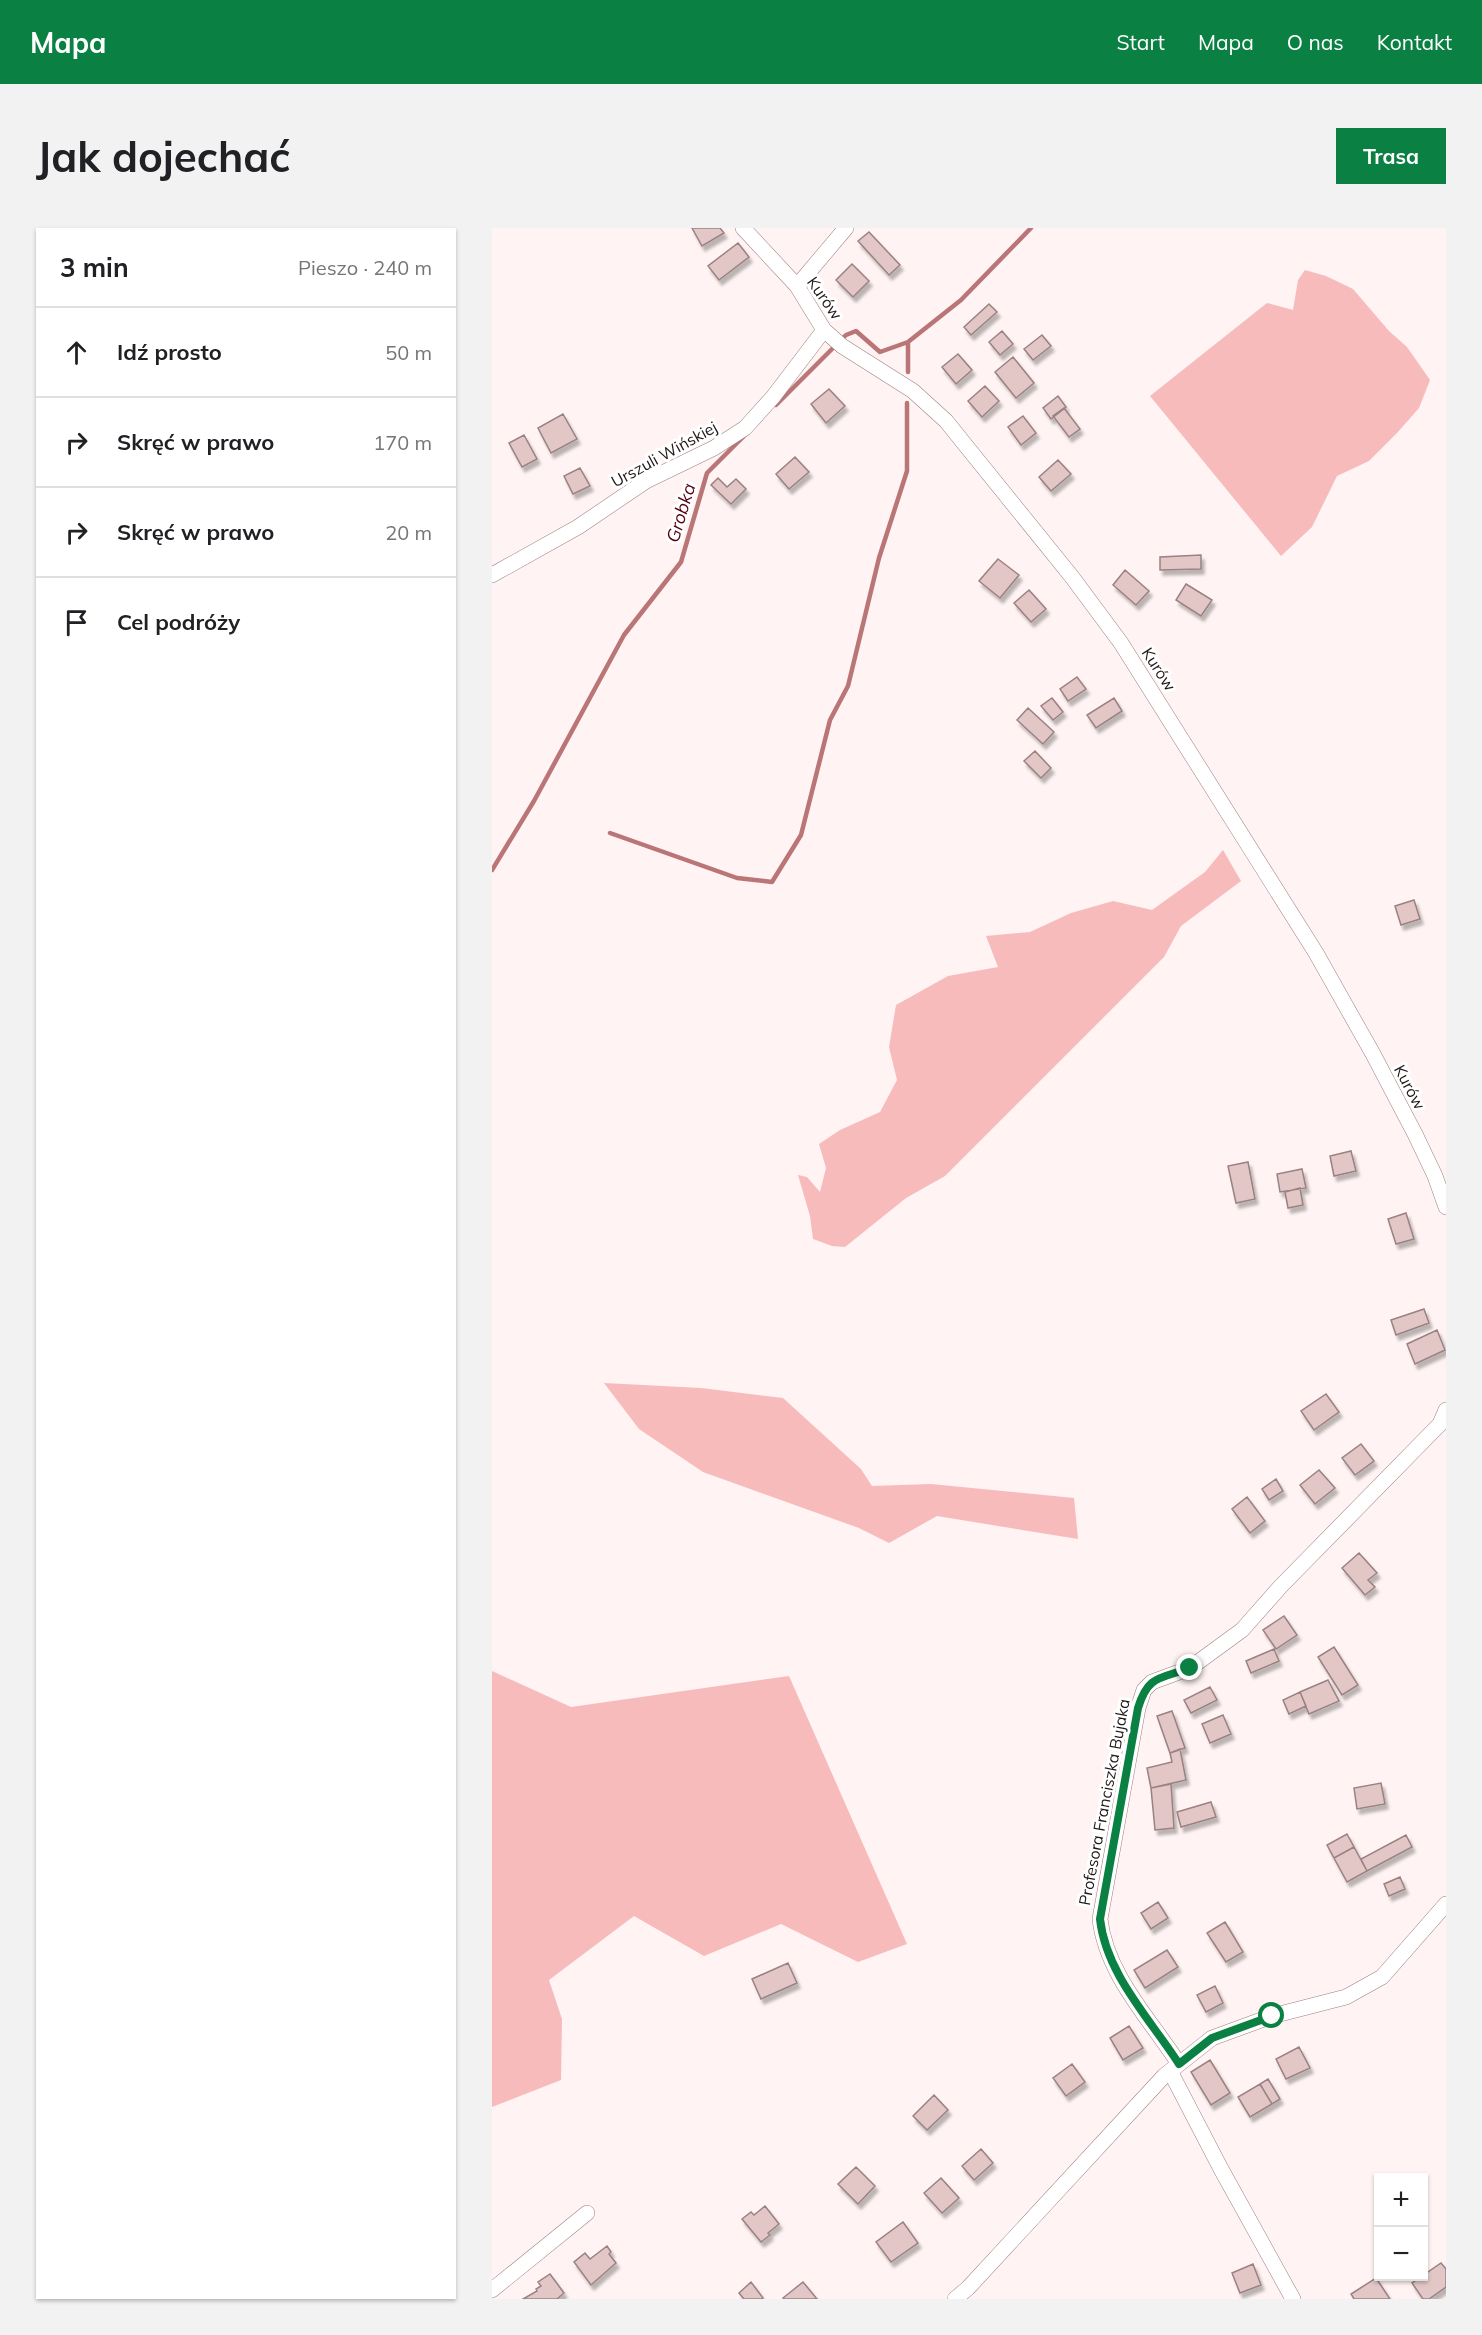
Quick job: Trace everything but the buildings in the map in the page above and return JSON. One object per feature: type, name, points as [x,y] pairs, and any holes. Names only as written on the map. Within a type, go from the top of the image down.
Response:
[{"type":"street","name":"Kurów","points":[[743,228],[796,286],[832,337],[914,391],[946,422],[1072,577],[1121,643],[1316,953],[1415,1134],[1435,1176],[1446,1207]]},
{"type":"street","points":[[796,286],[846,228]]},
{"type":"street","name":"Urszuli Wińskiej","points":[[492,575],[578,527],[646,481],[714,448],[745,428],[812,348],[832,337]]},
{"type":"street","name":"Profesora Franciszka Bujaka","points":[[1293,2299],[1221,2169],[1175,2067],[1122,1981],[1102,1938],[1100,1919],[1138,1708],[1144,1690],[1152,1682],[1190,1668],[1242,1630],[1281,1586],[1440,1424],[1446,1410]]},
{"type":"street","points":[[955,2299],[968,2288],[1175,2067],[1212,2038],[1272,2016],[1346,1997],[1382,1977],[1446,1904]]},
{"type":"street","points":[[492,2290],[587,2213]]},
{"type":"shaded area","points":[[1305,270],[1326,276],[1353,289],[1389,331],[1407,347],[1430,380],[1419,408],[1369,461],[1337,476],[1312,527],[1281,556],[1150,396],[1267,303],[1293,310],[1298,280]]},
{"type":"shaded area","points":[[1223,850],[1241,881],[1181,926],[1164,957],[945,1176],[906,1198],[845,1247],[832,1246],[813,1239],[810,1216],[798,1175],[807,1177],[820,1192],[826,1168],[819,1144],[840,1130],[880,1112],[897,1080],[889,1047],[896,1005],[948,976],[998,967],[986,936],[1030,932],[1071,913],[1113,901],[1152,910],[1205,872]]},
{"type":"shaded area","points":[[604,1383],[701,1388],[783,1398],[861,1469],[872,1486],[931,1484],[1074,1498],[1078,1539],[937,1516],[889,1543],[859,1528],[703,1472],[639,1429]]},
{"type":"shaded area","points":[[492,1671],[571,1707],[789,1676],[907,1944],[858,1962],[781,1924],[704,1956],[634,1916],[549,1980],[562,2019],[561,2080],[492,2107]]},
{"type":"waterway","name":"Grobka","points":[[776,405],[846,335],[856,331],[880,352],[908,342],[961,300],[1031,228]]},
{"type":"waterway","points":[[908,342],[908,372]]},
{"type":"waterway","points":[[610,833],[737,878],[772,882],[801,835],[830,720],[848,686],[879,558],[907,471],[907,403]]},
{"type":"waterway","name":"Grobka","points":[[492,870],[534,801],[624,635],[681,562],[707,473],[744,436]]},
{"type":"route","points":[[1190,1668],[1152,1682],[1144,1690],[1138,1708],[1100,1919],[1102,1938],[1122,1981],[1179,2064],[1212,2038],[1272,2016]]}]
